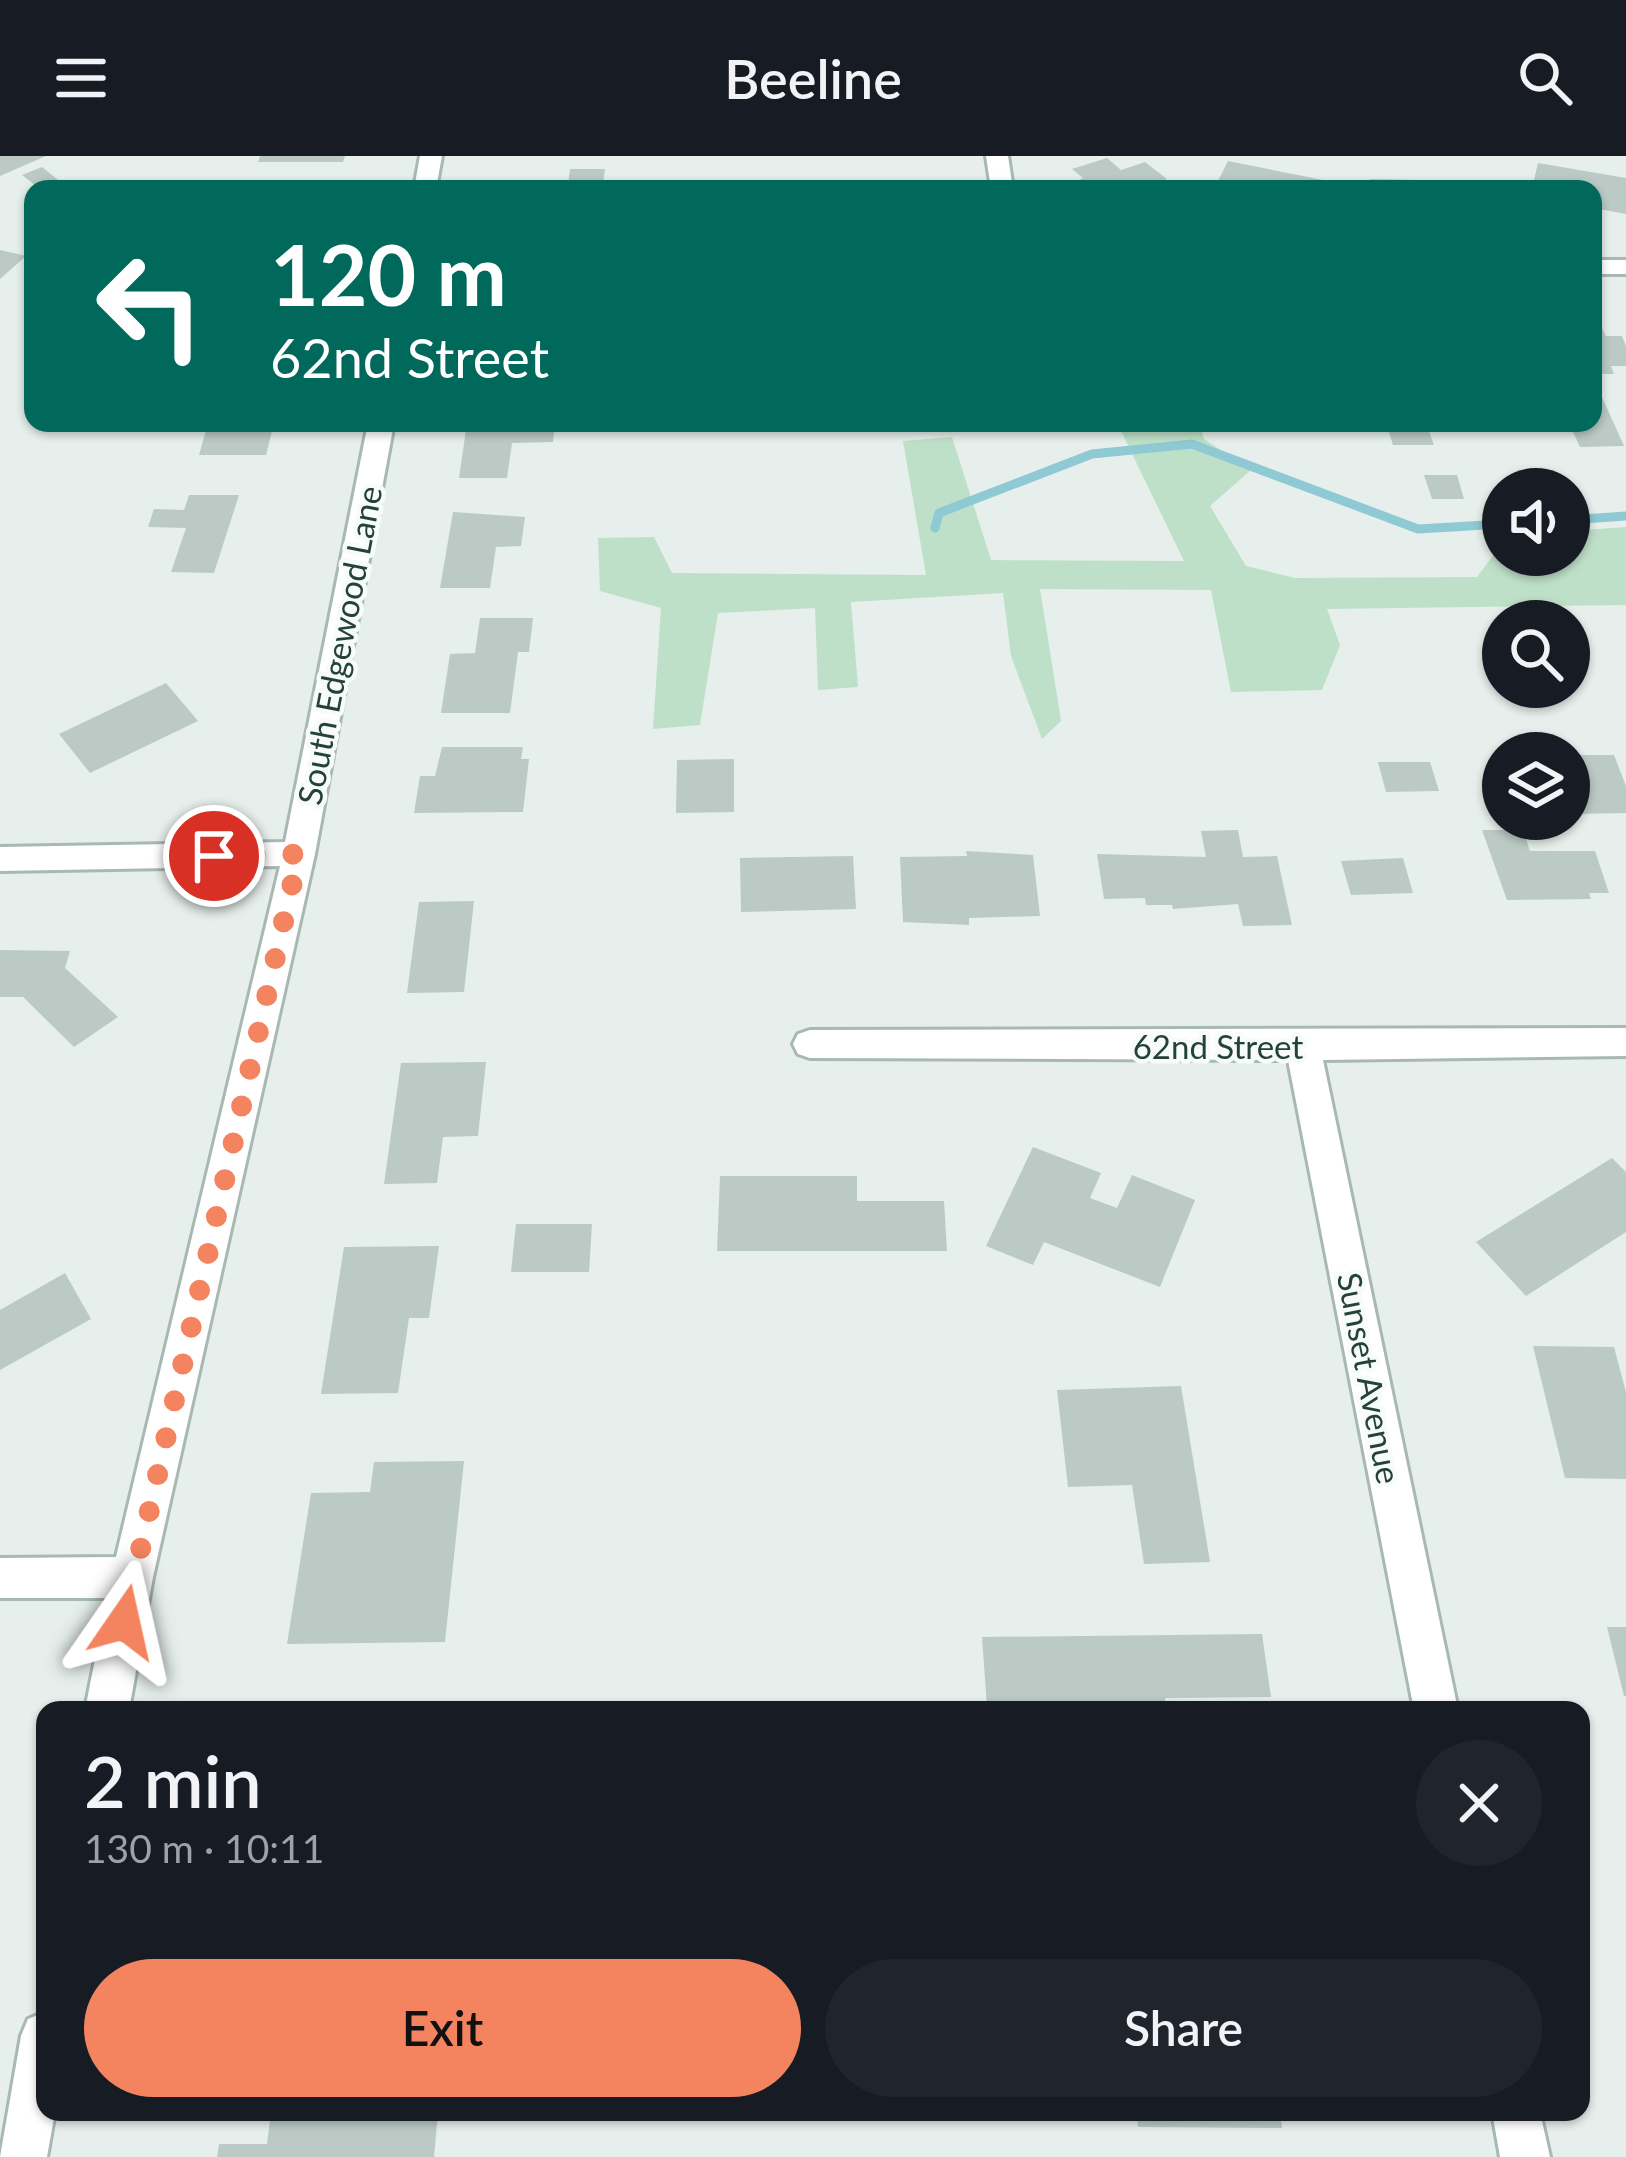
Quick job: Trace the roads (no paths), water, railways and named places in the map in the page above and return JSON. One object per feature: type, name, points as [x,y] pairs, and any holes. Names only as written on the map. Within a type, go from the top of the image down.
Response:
[{"type":"street","name":"South Edgewood Lane","points":[[109,1701],[132,1577],[299,854],[379,432]]},
{"type":"street","points":[[0,860],[299,854]]},
{"type":"street","name":"62nd Street","points":[[810,1044],[1626,1042]]},
{"type":"street","name":"Sunset Avenue","points":[[1303,1046],[1434,1701]]},
{"type":"street","points":[[0,1578],[132,1577]]},
{"type":"street","points":[[22,2157],[36,2083]]},
{"type":"street","points":[[1518,2121],[1526,2157]]},
{"type":"waterway","points":[[935,528],[939,513],[1092,454],[1192,444],[1418,529],[1482,525]]},
{"type":"waterway","points":[[1590,519],[1626,516]]}]
